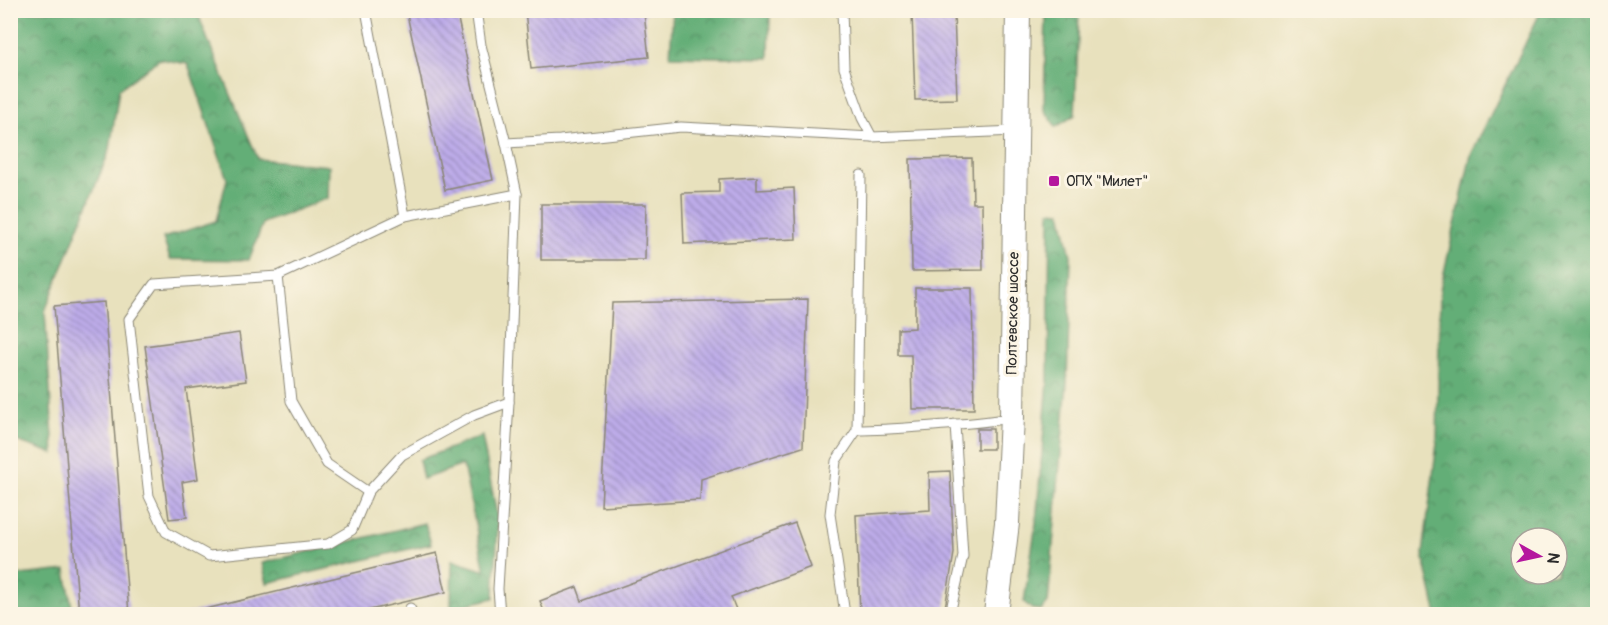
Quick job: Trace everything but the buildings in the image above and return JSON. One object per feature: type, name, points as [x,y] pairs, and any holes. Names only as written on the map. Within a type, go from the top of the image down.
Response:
[{"type":"street","name":"Полтевское шоссе","points":[[996,615],[1006,523],[1012,417],[1018,10]]},
{"type":"lane","points":[[366,10],[405,216]]},
{"type":"lane","points":[[476,10],[481,45],[517,194],[510,402],[498,589],[500,615]]},
{"type":"lane","points":[[842,10],[844,68],[862,118],[872,137]]},
{"type":"lane","points":[[506,143],[560,140],[681,127],[872,137],[1016,131]]},
{"type":"lane","points":[[845,615],[830,514],[836,462],[858,430],[861,175]]},
{"type":"lane","points":[[510,402],[474,415],[402,455],[368,492],[352,530],[328,544],[209,556],[166,532],[149,496],[129,319],[154,284],[278,276],[405,216],[517,194]]},
{"type":"lane","points":[[278,276],[291,401],[327,464],[368,492]]},
{"type":"lane","points":[[858,430],[885,430],[1012,417]]},
{"type":"lane","points":[[950,615],[963,556],[955,424]]},
{"type":"green space","points":[[10,11],[197,11],[258,159],[329,166],[328,198],[263,223],[249,260],[170,259],[163,238],[216,221],[227,179],[188,64],[160,59],[119,89],[110,149],[45,311],[54,454],[11,439]]},
{"type":"green space","points":[[673,11],[770,11],[769,58],[670,56]]},
{"type":"green space","points":[[1046,11],[1079,11],[1075,115],[1056,127],[1044,109]]},
{"type":"green space","points":[[1541,11],[1597,11],[1597,614],[1440,614],[1436,611],[1423,554],[1437,443],[1440,290],[1471,155]]},
{"type":"green space","points":[[1050,211],[1061,212],[1071,256],[1067,382],[1048,603],[1042,610],[1032,609],[1024,602],[1036,523],[1048,381]]},
{"type":"green space","points":[[482,436],[498,521],[494,598],[451,608],[452,560],[485,571],[463,465],[423,479],[419,460]]},
{"type":"green space","points":[[425,523],[431,544],[267,583],[262,563]]},
{"type":"green space","points":[[66,570],[73,614],[11,614],[11,576]]},
{"type":"place","name":"ОПХ \"Милет\"","points":[[1054,181]]}]
